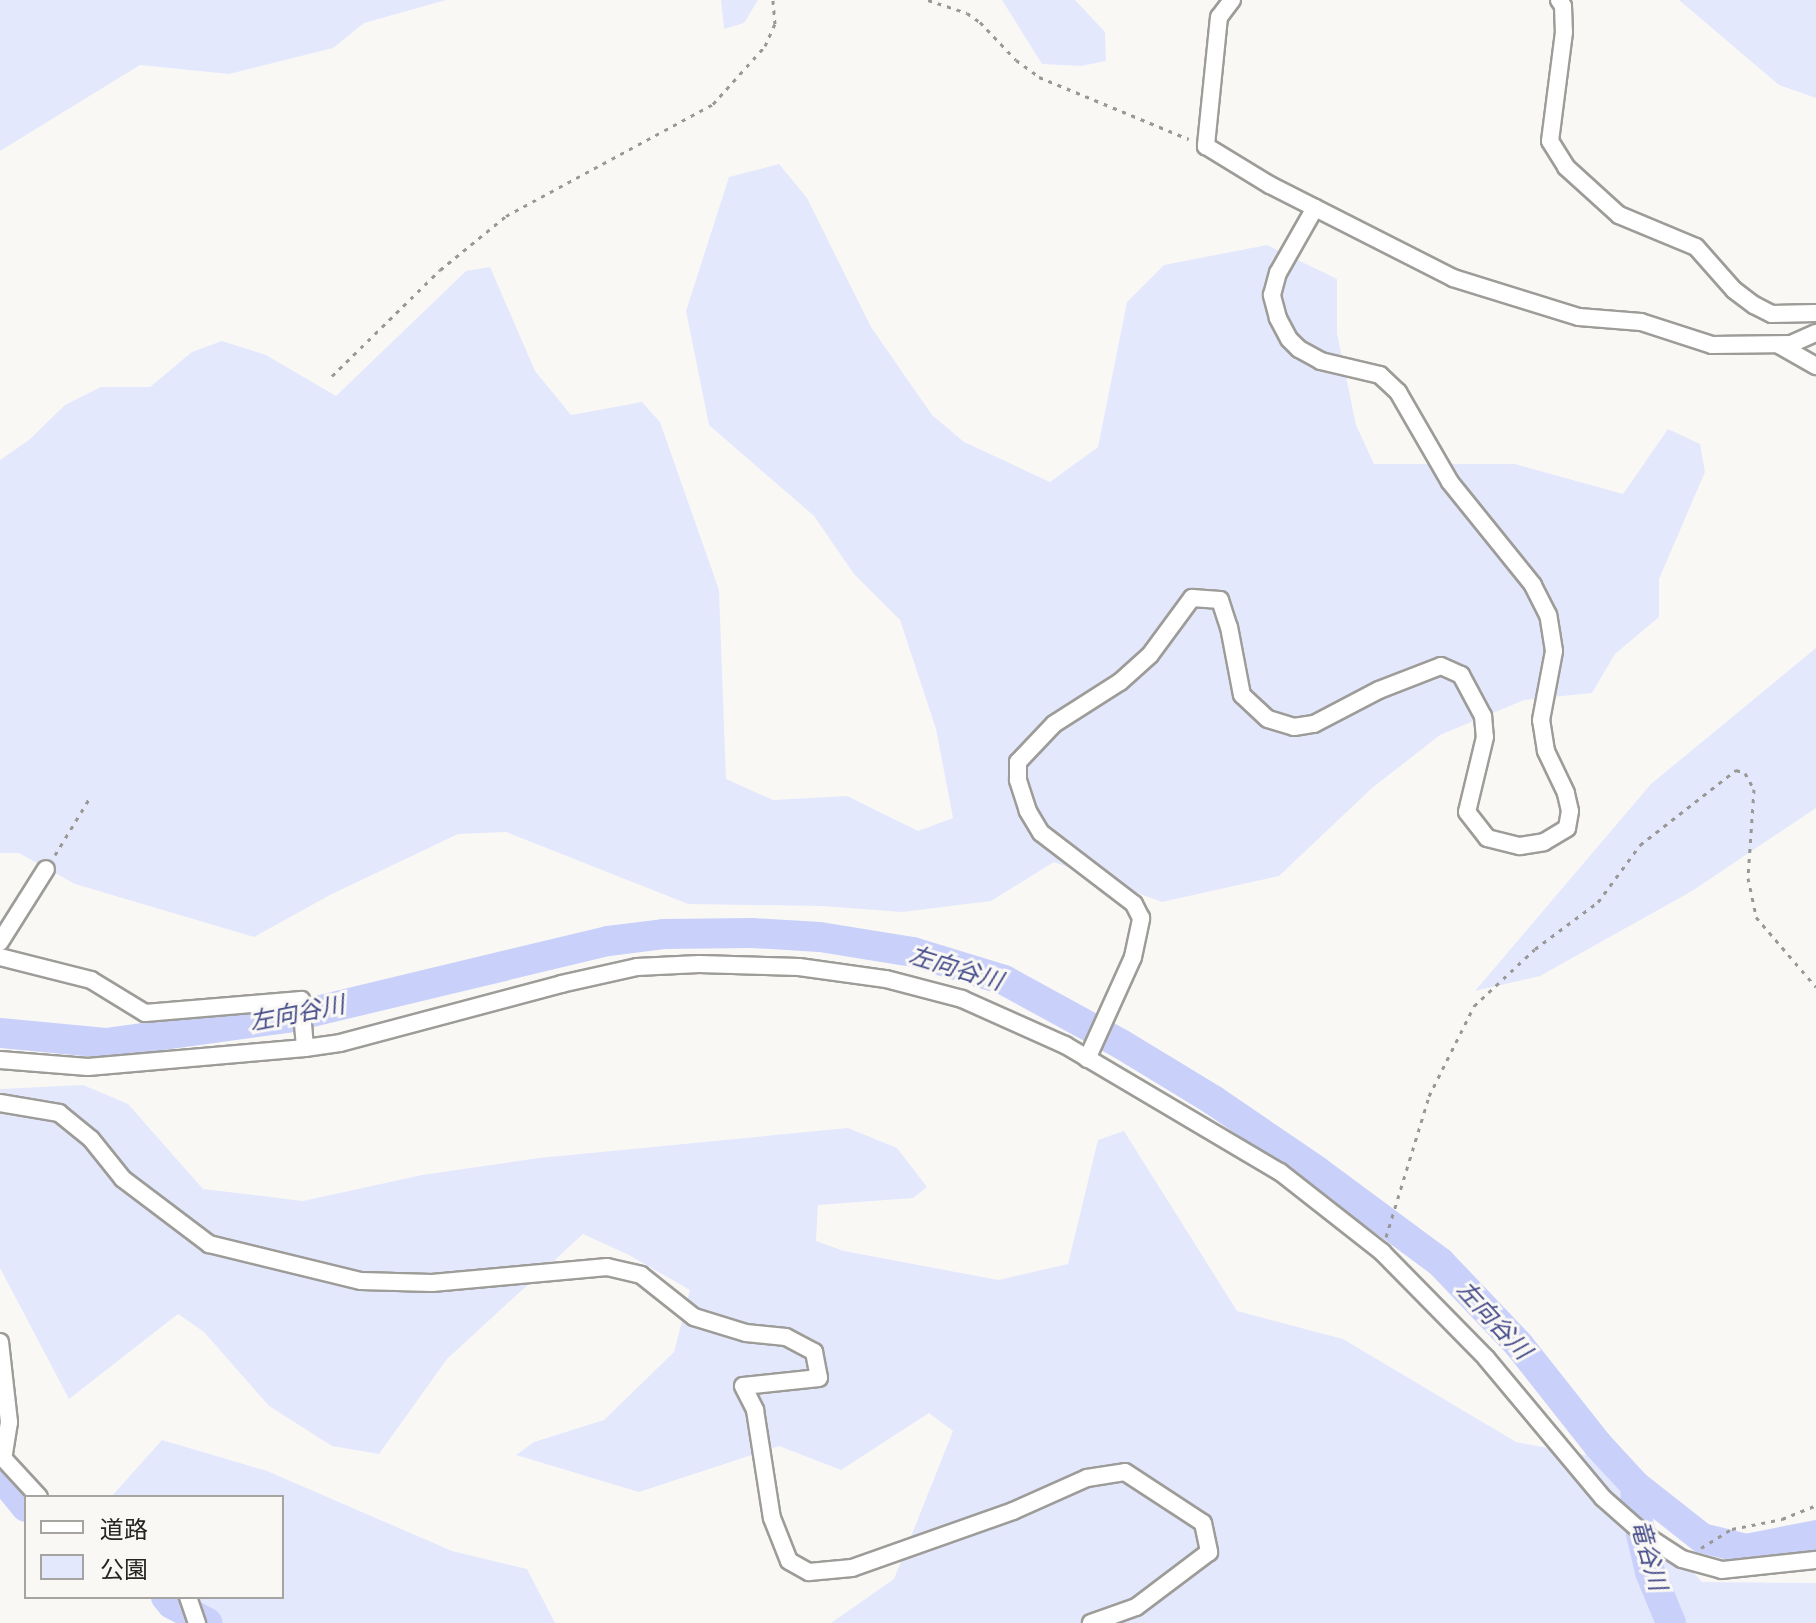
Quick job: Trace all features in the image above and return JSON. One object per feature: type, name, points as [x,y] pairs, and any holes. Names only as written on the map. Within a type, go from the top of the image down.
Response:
[{"type":"street","points":[[1232,0],[1219,17],[1206,146],[1315,208],[1453,278],[1579,317],[1641,322],[1712,345],[1791,344],[1816,333]]},
{"type":"street","points":[[1559,0],[1563,6],[1564,32],[1550,141],[1566,167],[1619,215],[1696,247],[1734,290],[1754,305],[1772,314],[1816,313]]},
{"type":"street","points":[[1087,1059],[1133,957],[1141,918],[1134,904],[1041,833],[1028,811],[1018,780],[1018,762],[1054,724],[1120,682],[1150,655],[1192,598],[1220,600],[1229,627],[1242,695],[1268,719],[1294,727],[1314,724],[1379,690],[1441,666],[1461,675],[1483,716],[1485,737],[1467,812],[1487,838],[1520,846],[1544,842],[1567,828],[1570,811],[1566,793],[1546,751],[1541,720],[1554,651],[1548,615],[1533,585],[1450,482],[1398,392],[1380,375],[1321,361],[1299,349],[1289,339],[1278,318],[1272,295],[1278,273],[1315,208]]},
{"type":"street","points":[[1779,345],[1816,366]]},
{"type":"street","points":[[0,942],[46,869]]},
{"type":"street","points":[[0,957],[91,980],[145,1013],[301,1000],[305,1048]]},
{"type":"street","points":[[0,1060],[88,1067],[340,1043],[637,967],[699,964],[799,967],[886,979],[962,999],[1087,1059],[1280,1172],[1382,1252],[1486,1358],[1603,1498],[1645,1535],[1682,1559],[1722,1570],[1816,1560]]},
{"type":"street","points":[[0,1103],[59,1113],[91,1139],[123,1179],[209,1244],[361,1281],[432,1283],[607,1267],[641,1275],[694,1317],[746,1333],[786,1337],[814,1352],[819,1378],[743,1386],[755,1410],[772,1518],[789,1561],[809,1572],[852,1568],[1013,1511],[1087,1478],[1125,1472],[1203,1523],[1209,1552],[1136,1607],[1091,1623]]},
{"type":"street","points":[[0,1342],[9,1422],[3,1458],[37,1495]]},
{"type":"street","points":[[189,1599],[197,1623]]},
{"type":"path","points":[[332,376],[440,270],[506,216],[713,104],[765,46],[775,24],[773,0]]},
{"type":"path","points":[[928,0],[967,13],[980,22],[1016,60],[1039,77],[1206,146]]},
{"type":"path","points":[[1382,1252],[1429,1096],[1474,1006],[1535,949],[1598,902],[1640,845],[1736,770],[1745,773],[1754,789],[1748,878],[1756,917],[1816,987]]},
{"type":"path","points":[[46,869],[89,799]]},
{"type":"path","points":[[1682,1559],[1732,1529],[1782,1519],[1816,1505]]},
{"type":"green space","points":[[0,0],[446,0],[364,23],[333,48],[229,74],[140,65],[0,151]]},
{"type":"green space","points":[[721,0],[758,0],[744,23],[724,29]]},
{"type":"green space","points":[[1002,0],[1075,0],[1105,32],[1106,61],[1081,66],[1042,64]]},
{"type":"green space","points":[[1679,0],[1816,0],[1816,98],[1779,85]]},
{"type":"green space","points":[[779,164],[807,198],[871,327],[932,415],[964,442],[1050,482],[1098,447],[1127,302],[1164,265],[1267,245],[1337,279],[1337,333],[1356,425],[1374,464],[1515,464],[1623,494],[1668,429],[1700,444],[1705,472],[1659,579],[1659,617],[1615,654],[1592,693],[1524,700],[1440,735],[1372,788],[1279,876],[1162,902],[1054,862],[991,901],[902,912],[822,906],[688,904],[506,832],[458,834],[330,895],[254,937],[75,884],[19,853],[0,853],[0,460],[29,440],[65,405],[101,387],[150,387],[192,352],[222,341],[266,355],[336,396],[466,271],[490,267],[535,371],[571,415],[642,402],[660,422],[719,590],[726,779],[773,800],[847,796],[918,831],[953,818],[936,729],[900,620],[854,574],[814,516],[709,425],[686,311],[729,177]]},
{"type":"green space","points":[[1816,648],[1816,808],[1692,891],[1540,976],[1475,991],[1651,784]]},
{"type":"green space","points":[[83,1085],[128,1104],[203,1189],[303,1201],[422,1175],[539,1158],[848,1128],[897,1148],[927,1187],[913,1198],[818,1205],[816,1241],[844,1251],[998,1280],[1068,1264],[1098,1140],[1124,1131],[1237,1311],[1343,1339],[1516,1442],[1590,1456],[1702,1582],[1816,1583],[1816,1623],[831,1623],[894,1579],[953,1431],[929,1413],[841,1470],[779,1446],[639,1492],[516,1455],[534,1442],[604,1420],[674,1352],[690,1290],[629,1255],[583,1234],[447,1359],[379,1454],[332,1446],[269,1406],[204,1332],[178,1314],[69,1399],[0,1268],[0,1089]]},
{"type":"green space","points":[[162,1440],[267,1471],[452,1551],[527,1569],[555,1623],[204,1623],[184,1599],[284,1599],[284,1495],[113,1495]]},
{"type":"waterway","name":"左向谷川","points":[[0,1033],[106,1043],[287,1018],[608,941],[664,934],[752,933],[820,937],[913,952],[1004,980],[1121,1044],[1213,1100],[1317,1171],[1440,1262],[1519,1345],[1598,1445],[1636,1486],[1702,1538],[1746,1549],[1816,1535]]},
{"type":"waterway","points":[[0,1475],[24,1505]]},
{"type":"waterway","name":"竜谷川","points":[[1636,1486],[1635,1508],[1650,1572],[1671,1623]]},
{"type":"waterway","points":[[168,1599],[207,1623]]}]
